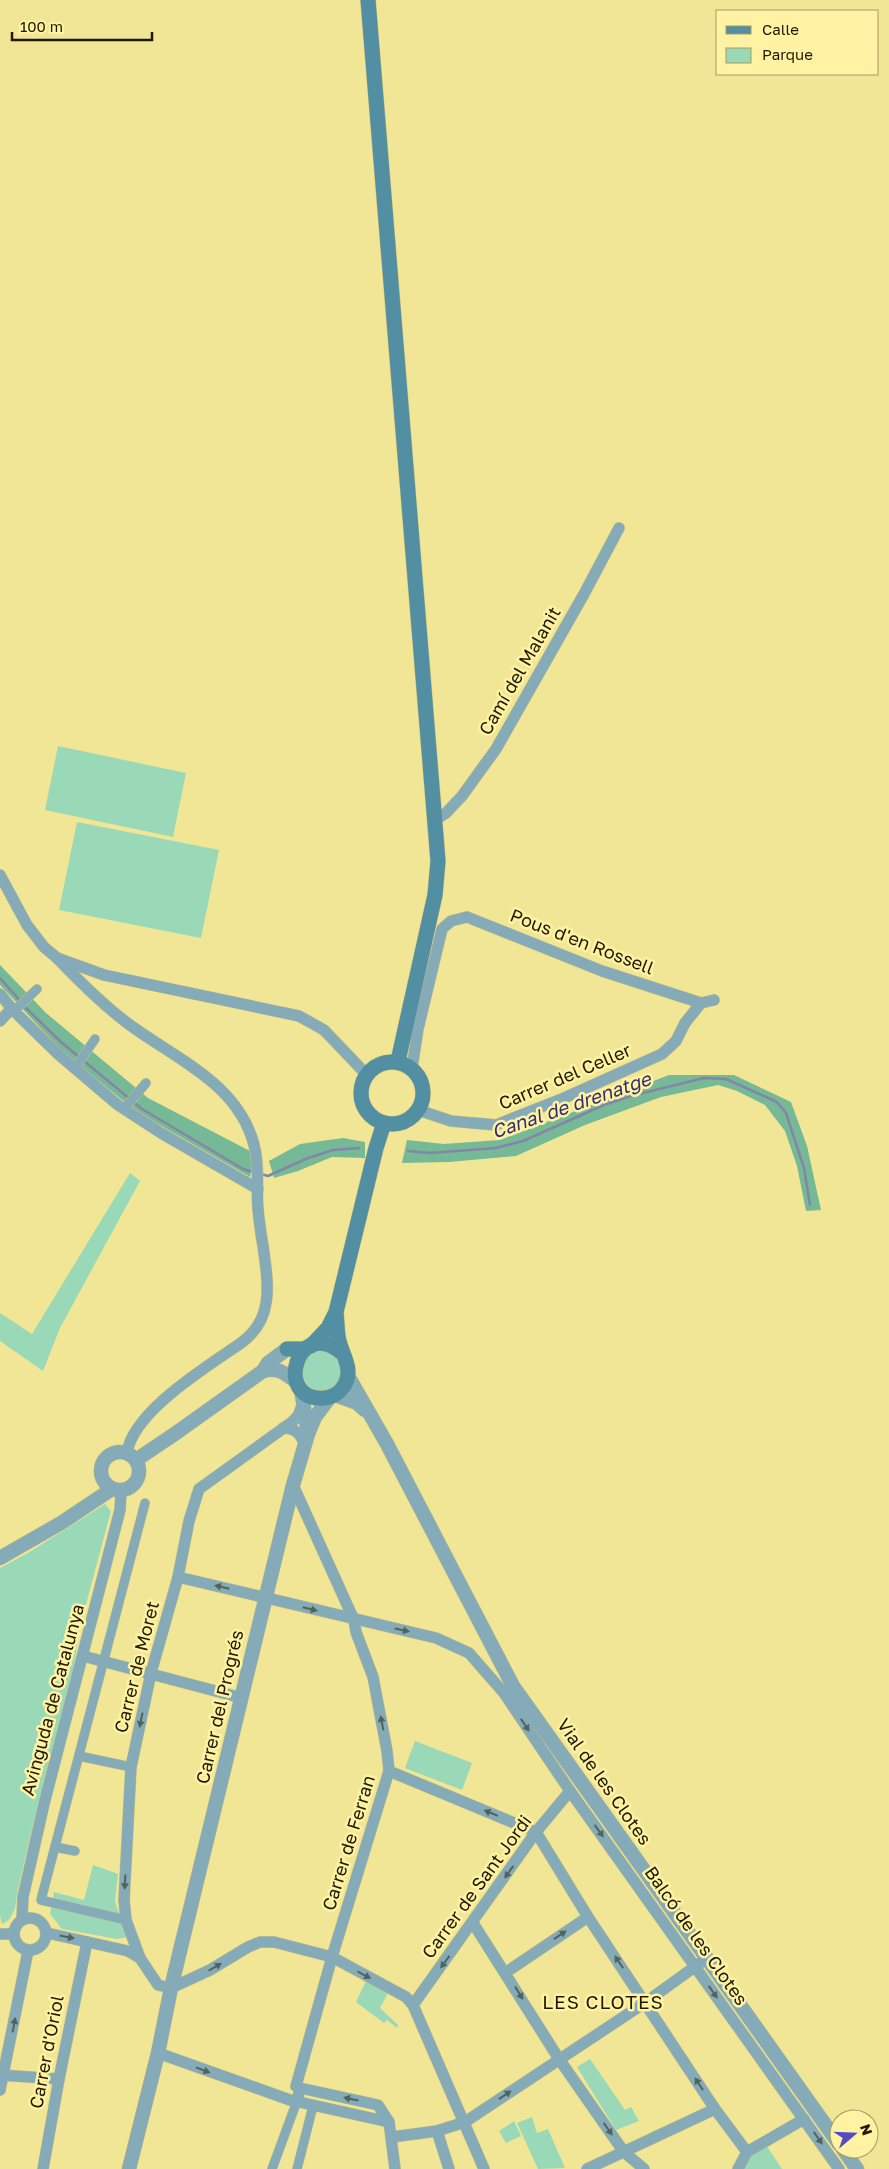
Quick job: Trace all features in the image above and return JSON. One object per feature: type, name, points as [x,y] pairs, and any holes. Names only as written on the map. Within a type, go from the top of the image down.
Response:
[{"type":"main road","points":[[368,0],[438,861],[436,895],[405,1065]]},
{"type":"main road","points":[[386,1061],[405,1065],[418,1075],[423,1087],[423,1099],[418,1110],[409,1119],[396,1124],[384,1123],[371,1116],[364,1108],[360,1098],[361,1084],[372,1067],[386,1061]]},
{"type":"main road","points":[[336,1312],[338,1337],[347,1361],[348,1376],[341,1390],[333,1396],[315,1397],[300,1391],[294,1375],[296,1360],[328,1328],[336,1312],[376,1148],[384,1123]]},
{"type":"main road","points":[[288,1349],[328,1345],[336,1348],[343,1354]]},
{"type":"street","name":"Camí del Malanit","points":[[435,820],[462,796],[496,748],[584,594],[619,528]]},
{"type":"street","points":[[0,875],[27,925],[44,947],[91,993],[126,1022],[200,1072],[226,1093],[242,1116],[254,1143],[258,1160],[258,1208],[269,1295],[261,1321],[251,1336],[177,1389],[145,1417],[129,1441],[131,1456],[140,1471],[139,1477],[132,1487],[113,1488],[84,1501],[0,1548]]},
{"type":"street","name":"Pous d'en Rossell","points":[[405,1065],[418,1028],[442,929],[451,921],[468,917],[602,971],[701,1003]]},
{"type":"street","points":[[57,958],[104,975],[299,1016],[324,1030],[366,1074]]},
{"type":"street","points":[[78,980],[92,970]]},
{"type":"street","points":[[78,980],[104,975]]},
{"type":"street","points":[[91,993],[104,975]]},
{"type":"street","points":[[0,1021],[37,989]]},
{"type":"street","points":[[0,994],[13,1010],[75,1068],[124,1109],[160,1133],[258,1189]]},
{"type":"street","points":[[701,1003],[714,1000]]},
{"type":"street","name":"Carrer del Celler","points":[[418,1110],[451,1121],[496,1125],[662,1054],[673,1045],[684,1023],[701,1003]]},
{"type":"street","points":[[75,1068],[94,1039]]},
{"type":"street","points":[[124,1109],[146,1082]]},
{"type":"street","points":[[263,1371],[268,1363],[288,1349]]},
{"type":"street","points":[[113,1488],[101,1472],[104,1460],[114,1453],[131,1456],[176,1434],[263,1371],[271,1368],[281,1370],[300,1391]]},
{"type":"street","name":"Vial de les Clotes","points":[[348,1376],[374,1419],[513,1686],[701,1963],[829,2131]]},
{"type":"street","name":"Carrer de Moret","points":[[171,1988],[158,1985],[140,1958],[126,1920],[124,1900],[131,1767],[151,1673],[178,1577],[189,1521],[199,1489],[298,1416],[300,1391]]},
{"type":"street","name":"Carrer del Progrés","points":[[300,1391],[306,1439]]},
{"type":"street","name":"Carrer del Progrés","points":[[130,2169],[158,2053],[171,1988],[293,1485],[306,1439],[319,1411],[333,1396]]},
{"type":"street","name":"Vial de les Clotes","points":[[333,1396],[357,1403],[374,1419]]},
{"type":"street","points":[[283,1428],[292,1428],[306,1439]]},
{"type":"street","name":"Carrer de Ferran","points":[[293,1485],[354,1620],[356,1632],[373,1677],[388,1752],[389,1771],[332,1957],[296,2086],[300,2088],[297,2101]]},
{"type":"street","points":[[0,1558],[61,1523],[113,1488]]},
{"type":"street","name":"Avinguda de Catalunya","points":[[22,1920],[23,1897],[44,1804],[120,1510],[113,1488]]},
{"type":"street","points":[[126,1920],[41,1900],[145,1503]]},
{"type":"street","name":"Balcó de les Clotes","points":[[178,1577],[436,1638],[469,1653],[504,1692],[570,1791],[701,1963],[840,2169]]},
{"type":"street","points":[[83,1656],[242,1698]]},
{"type":"street","points":[[79,1756],[131,1767]]},
{"type":"street","points":[[389,1771],[536,1832],[588,1917],[715,2109],[747,2152]]},
{"type":"street","name":"Carrer de Sant Jordi","points":[[414,2005],[536,1832],[570,1791]]},
{"type":"street","points":[[55,1847],[75,1851]]},
{"type":"street","points":[[505,1972],[588,1917]]},
{"type":"street","points":[[30,1918],[37,1919],[43,1924],[47,1933],[43,1944],[34,1950],[28,1951],[19,1947],[13,1934],[14,1928],[22,1920],[30,1918]]},
{"type":"street","points":[[473,1923],[559,2059],[624,2152],[644,2169]]},
{"type":"street","points":[[47,1933],[128,1952],[140,1958]]},
{"type":"street","points":[[0,1934],[13,1934]]},
{"type":"street","name":"Carrer d'Oriol","points":[[43,2169],[87,1942]]},
{"type":"street","points":[[171,1988],[210,1970],[248,1947],[260,1942],[274,1942],[332,1957],[406,1997],[414,2005],[484,2169]]},
{"type":"street","points":[[0,2090],[28,1951]]},
{"type":"street","points":[[392,2137],[437,2130],[464,2122],[646,2002],[701,1963]]},
{"type":"street","points":[[158,2053],[230,2080],[312,2106],[389,2122]]},
{"type":"street","points":[[2,2076],[59,2079]]},
{"type":"street","points":[[300,2088],[378,2105],[389,2122],[395,2169]]},
{"type":"street","points":[[272,2169],[297,2101]]},
{"type":"street","points":[[297,2169],[312,2106]]},
{"type":"street","points":[[587,2169],[715,2109]]},
{"type":"street","points":[[738,2169],[747,2152],[804,2118]]},
{"type":"street","points":[[437,2130],[450,2169]]},
{"type":"green space","points":[[58,746],[186,773],[173,837],[45,810]]},
{"type":"green space","points":[[77,822],[219,850],[201,938],[59,910]]},
{"type":"green space","points":[[0,965],[46,1013],[148,1098],[250,1151],[252,1167],[250,1177],[137,1112],[62,1051],[0,985]]},
{"type":"green space","points":[[669,1075],[734,1075],[791,1102],[807,1146],[821,1210],[806,1211],[797,1166],[785,1131],[765,1105],[737,1091],[718,1085],[661,1097],[585,1125],[516,1156],[449,1162],[402,1163],[407,1140],[444,1144],[500,1140]]},
{"type":"green space","points":[[343,1138],[365,1142],[365,1158],[332,1157],[298,1171],[274,1178],[269,1161],[300,1144]]},
{"type":"green space","points":[[130,1173],[140,1181],[60,1328],[43,1371],[0,1341],[0,1313],[32,1334]]},
{"type":"green space","points":[[326,1350],[338,1357],[343,1369],[335,1389],[314,1392],[303,1383],[302,1361],[312,1352]]},
{"type":"green space","points":[[105,1504],[111,1511],[81,1623],[73,1670],[38,1804],[15,1909],[9,1920],[2,1924],[0,1916],[0,1568],[28,1553]]},
{"type":"green space","points":[[415,1741],[472,1763],[462,1790],[405,1768]]},
{"type":"green space","points":[[93,1865],[118,1874],[115,1902],[128,1937],[117,1939],[62,1929],[50,1914],[54,1892],[84,1900]]},
{"type":"green space","points":[[366,1981],[388,1993],[380,2008],[398,2025],[397,2028],[387,2020],[384,2023],[356,2002]]},
{"type":"green space","points":[[590,2059],[625,2110],[631,2107],[639,2121],[616,2130],[577,2067]]},
{"type":"green space","points":[[532,2117],[537,2133],[548,2129],[565,2168],[538,2169],[517,2123]]},
{"type":"green space","points":[[514,2121],[521,2136],[506,2143],[499,2131]]},
{"type":"green space","points":[[766,2145],[782,2169],[743,2169],[748,2156]]},
{"type":"waterway","points":[[0,978],[21,1002]]},
{"type":"waterway","points":[[24,1006],[61,1042],[142,1109],[243,1169],[253,1172]]},
{"type":"waterway","name":"Canal de drenatge","points":[[408,1151],[430,1153],[496,1148],[523,1141],[604,1105],[631,1096],[704,1078],[726,1079],[777,1102],[786,1113],[804,1168],[810,1205]]},
{"type":"waterway","points":[[261,1174],[268,1176],[308,1158],[333,1150],[359,1148]]},
{"type":"district","name":"LES CLOTES","points":[[603,2002]]}]
